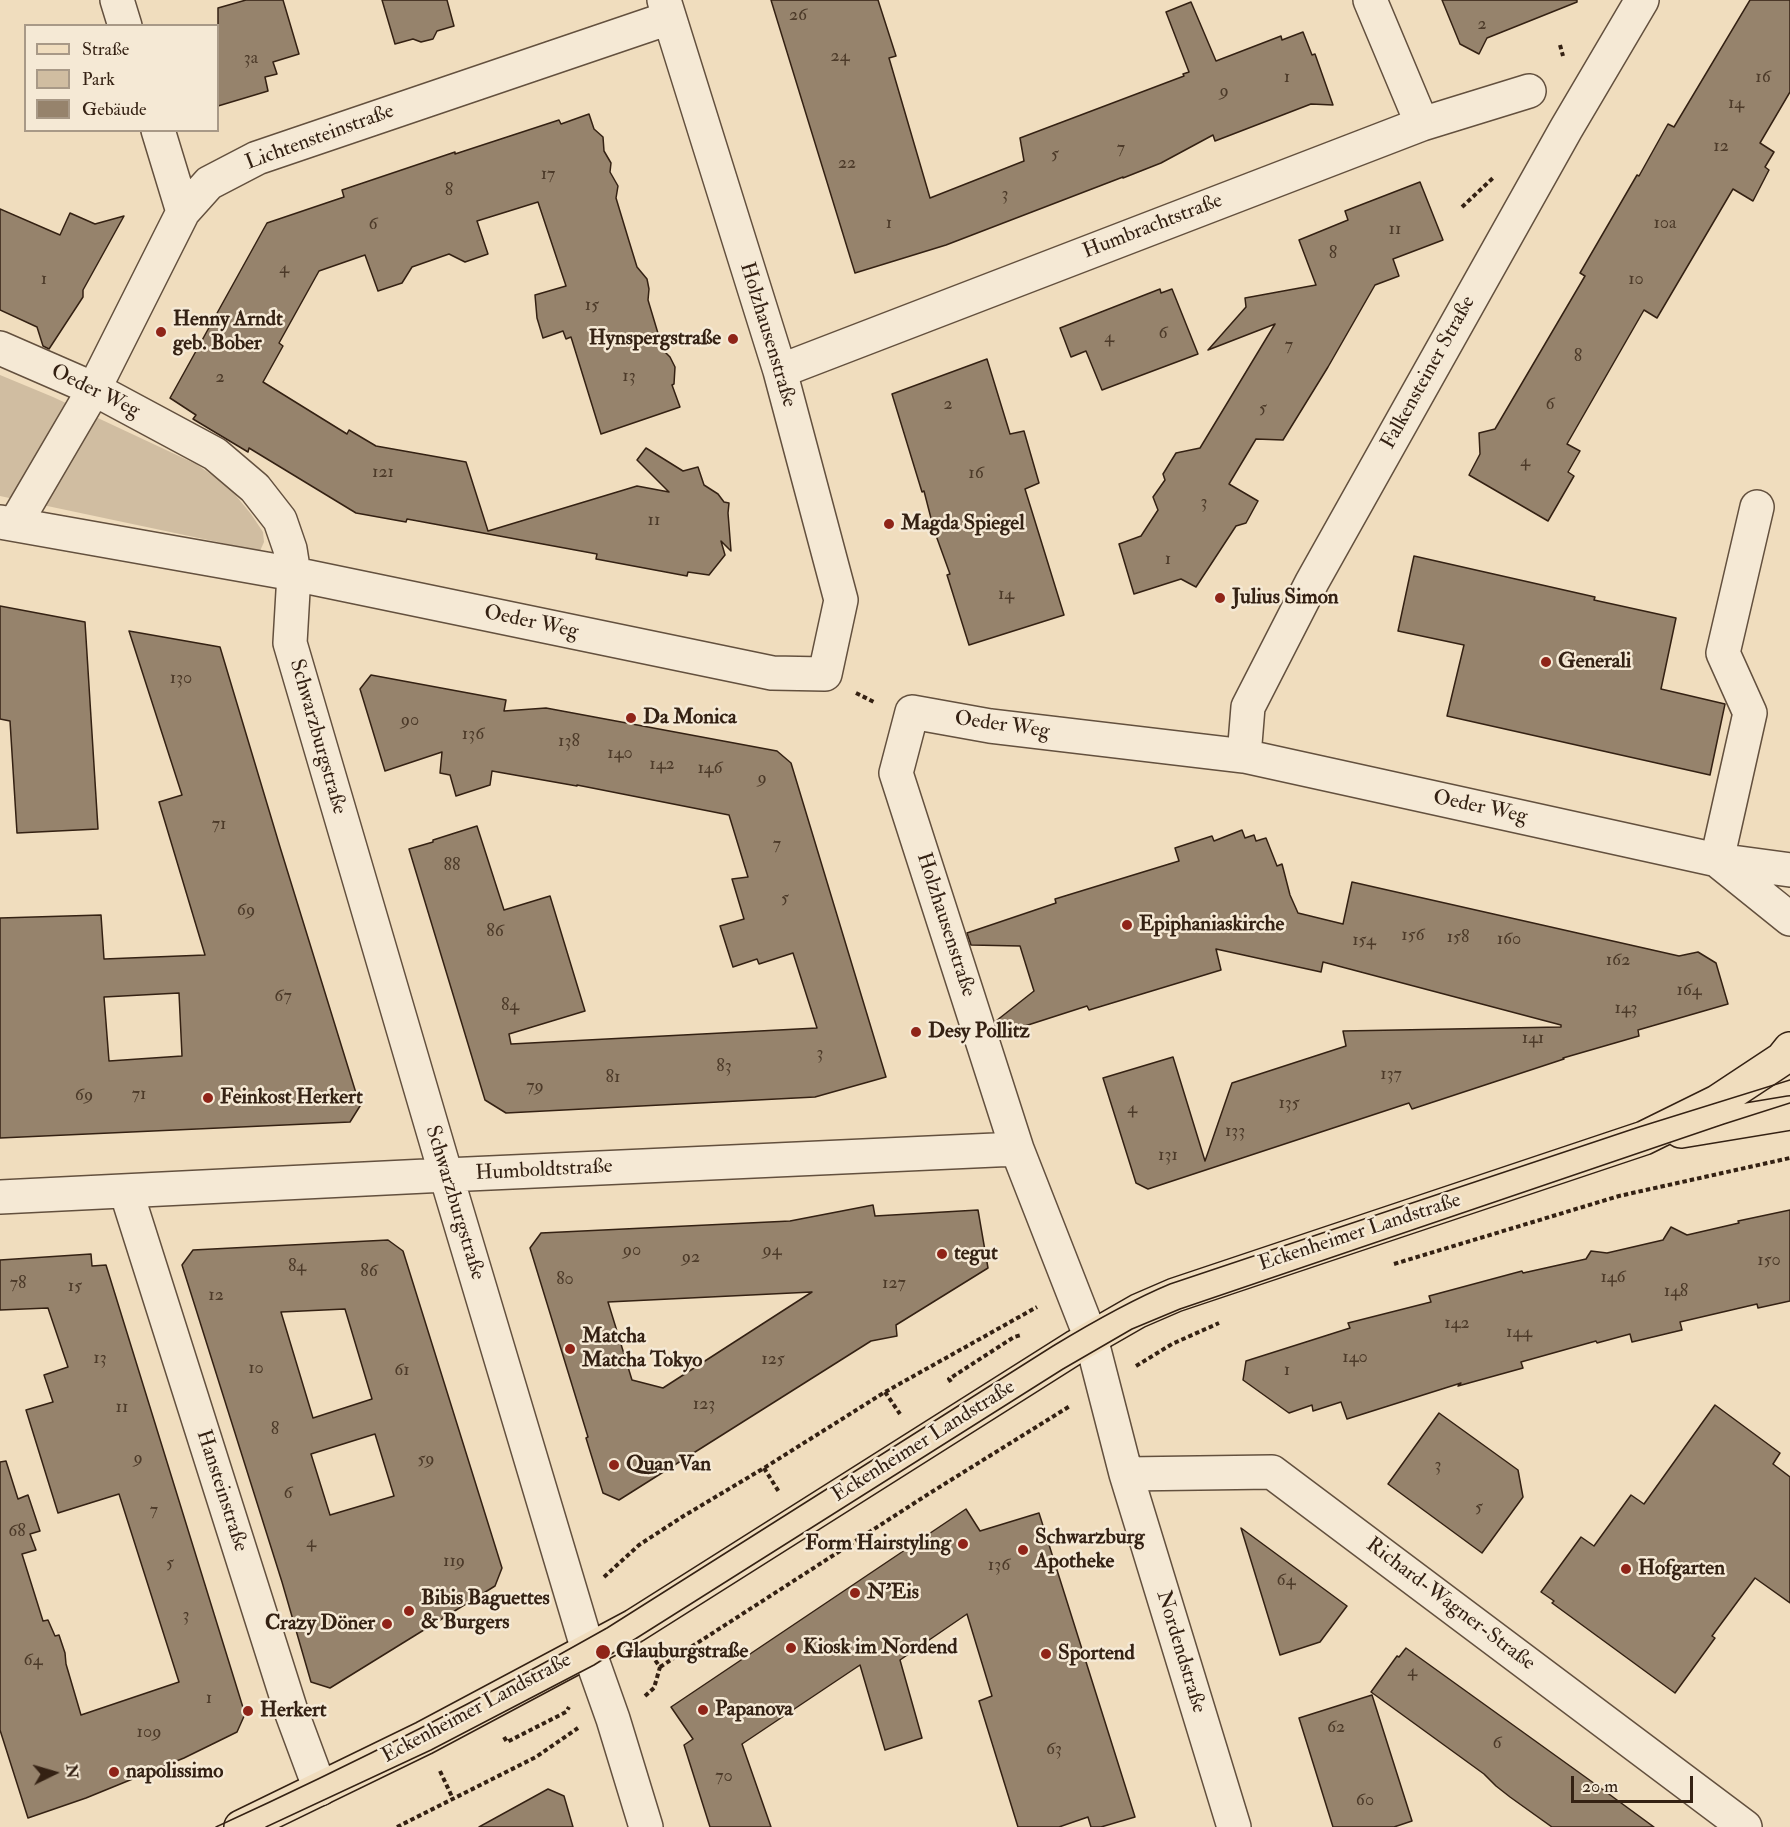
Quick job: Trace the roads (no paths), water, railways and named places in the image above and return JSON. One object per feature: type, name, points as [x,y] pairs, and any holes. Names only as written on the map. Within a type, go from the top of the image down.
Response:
[{"type":"main road","name":"Eckenheimer Landstraße","points":[[241,1827],[424,1738],[641,1621],[1091,1338],[1138,1311],[1175,1295],[1644,1138],[1717,1102],[1782,1059],[1790,1049]]},
{"type":"main road","name":"Eckenheimer Landstraße","points":[[1644,1138],[1790,1113]]},
{"type":"street","points":[[117,0],[124,24]]},
{"type":"street","points":[[1370,0],[1422,124]]},
{"type":"street","name":"Falkensteiner Straße","points":[[1244,756],[1248,708],[1312,582],[1580,105],[1642,0]]},
{"type":"street","name":"Lichtensteinstraße","points":[[8,523],[94,388],[183,212],[209,183],[257,158],[667,9]]},
{"type":"street","name":"Holzhausenstraße","points":[[667,9],[780,371],[841,600],[825,674]]},
{"type":"street","name":"Humbrachtstraße","points":[[780,371],[1422,124],[1529,91]]},
{"type":"street","points":[[159,132],[183,212]]},
{"type":"street","name":"Oeder Weg","points":[[0,348],[94,388],[215,453],[255,488],[279,520],[290,549],[294,574]]},
{"type":"street","points":[[1717,860],[1750,713],[1724,653],[1757,507]]},
{"type":"street","name":"Oeder Weg","points":[[8,523],[294,574],[772,673],[825,674]]},
{"type":"street","name":"Schwarzburgstraße","points":[[294,574],[290,643],[588,1651],[613,1719],[646,1827]]},
{"type":"street","name":"Oeder Weg","points":[[912,712],[990,726],[1244,756],[1717,860],[1790,870]]},
{"type":"street","name":"Holzhausenstraße","points":[[912,712],[896,773],[1017,1149],[1091,1338]]},
{"type":"street","name":"Oeder Weg","points":[[1717,860],[1790,919]]},
{"type":"street","name":"Humboldtstraße","points":[[0,1197],[1017,1149]]},
{"type":"street","name":"Hansteinstraße","points":[[126,1191],[291,1711],[320,1789]]},
{"type":"street","name":"Nordendstraße","points":[[1091,1338],[1126,1474],[1234,1827]]},
{"type":"street","name":"Richard-Wagner-Straße","points":[[1126,1474],[1272,1472],[1745,1827]]},
{"type":"tram line","points":[[216,1827],[414,1732],[607,1628],[1053,1346],[1140,1298],[1170,1284],[1639,1127],[1790,1080]]},
{"type":"tram line","points":[[266,1827],[431,1750],[594,1665],[1063,1369],[1132,1329],[1180,1309],[1790,1103]]},
{"type":"place","name":"Henny Arndt geb. Bober","points":[[161,332]]},
{"type":"place","name":"Hynspergstraße","points":[[733,339]]},
{"type":"place","name":"Magda Spiegel","points":[[889,524]]},
{"type":"place","name":"Julius Simon","points":[[1220,598]]},
{"type":"place","name":"Generali","points":[[1546,662]]},
{"type":"place","name":"Da Monica","points":[[631,718]]},
{"type":"place","name":"Epiphaniaskirche","points":[[1127,925]]},
{"type":"place","name":"Desy Pollitz","points":[[916,1032]]},
{"type":"place","name":"Feinkost Herkert","points":[[208,1098]]},
{"type":"place","name":"tegut","points":[[942,1254]]},
{"type":"place","name":"Matcha Matcha Tokyo","points":[[570,1349]]},
{"type":"place","name":"Quan Van","points":[[614,1465]]},
{"type":"place","name":"Form Hairstyling","points":[[963,1544]]},
{"type":"place","name":"Schwarzburg Apotheke","points":[[1023,1550]]},
{"type":"place","name":"Hofgarten","points":[[1626,1569]]},
{"type":"place","name":"N'Eis","points":[[855,1593]]},
{"type":"place","name":"Bibis Baguettes & Burgers","points":[[409,1611]]},
{"type":"place","name":"Crazy Döner","points":[[387,1624]]},
{"type":"place","name":"Kiosk im Nordend","points":[[791,1648]]},
{"type":"place","name":"Glauburgstraße","points":[[603,1652]]},
{"type":"place","name":"Sportend","points":[[1046,1654]]},
{"type":"place","name":"Papanova","points":[[703,1710]]},
{"type":"place","name":"Herkert","points":[[248,1711]]},
{"type":"place","name":"napolissimo","points":[[114,1772]]}]
